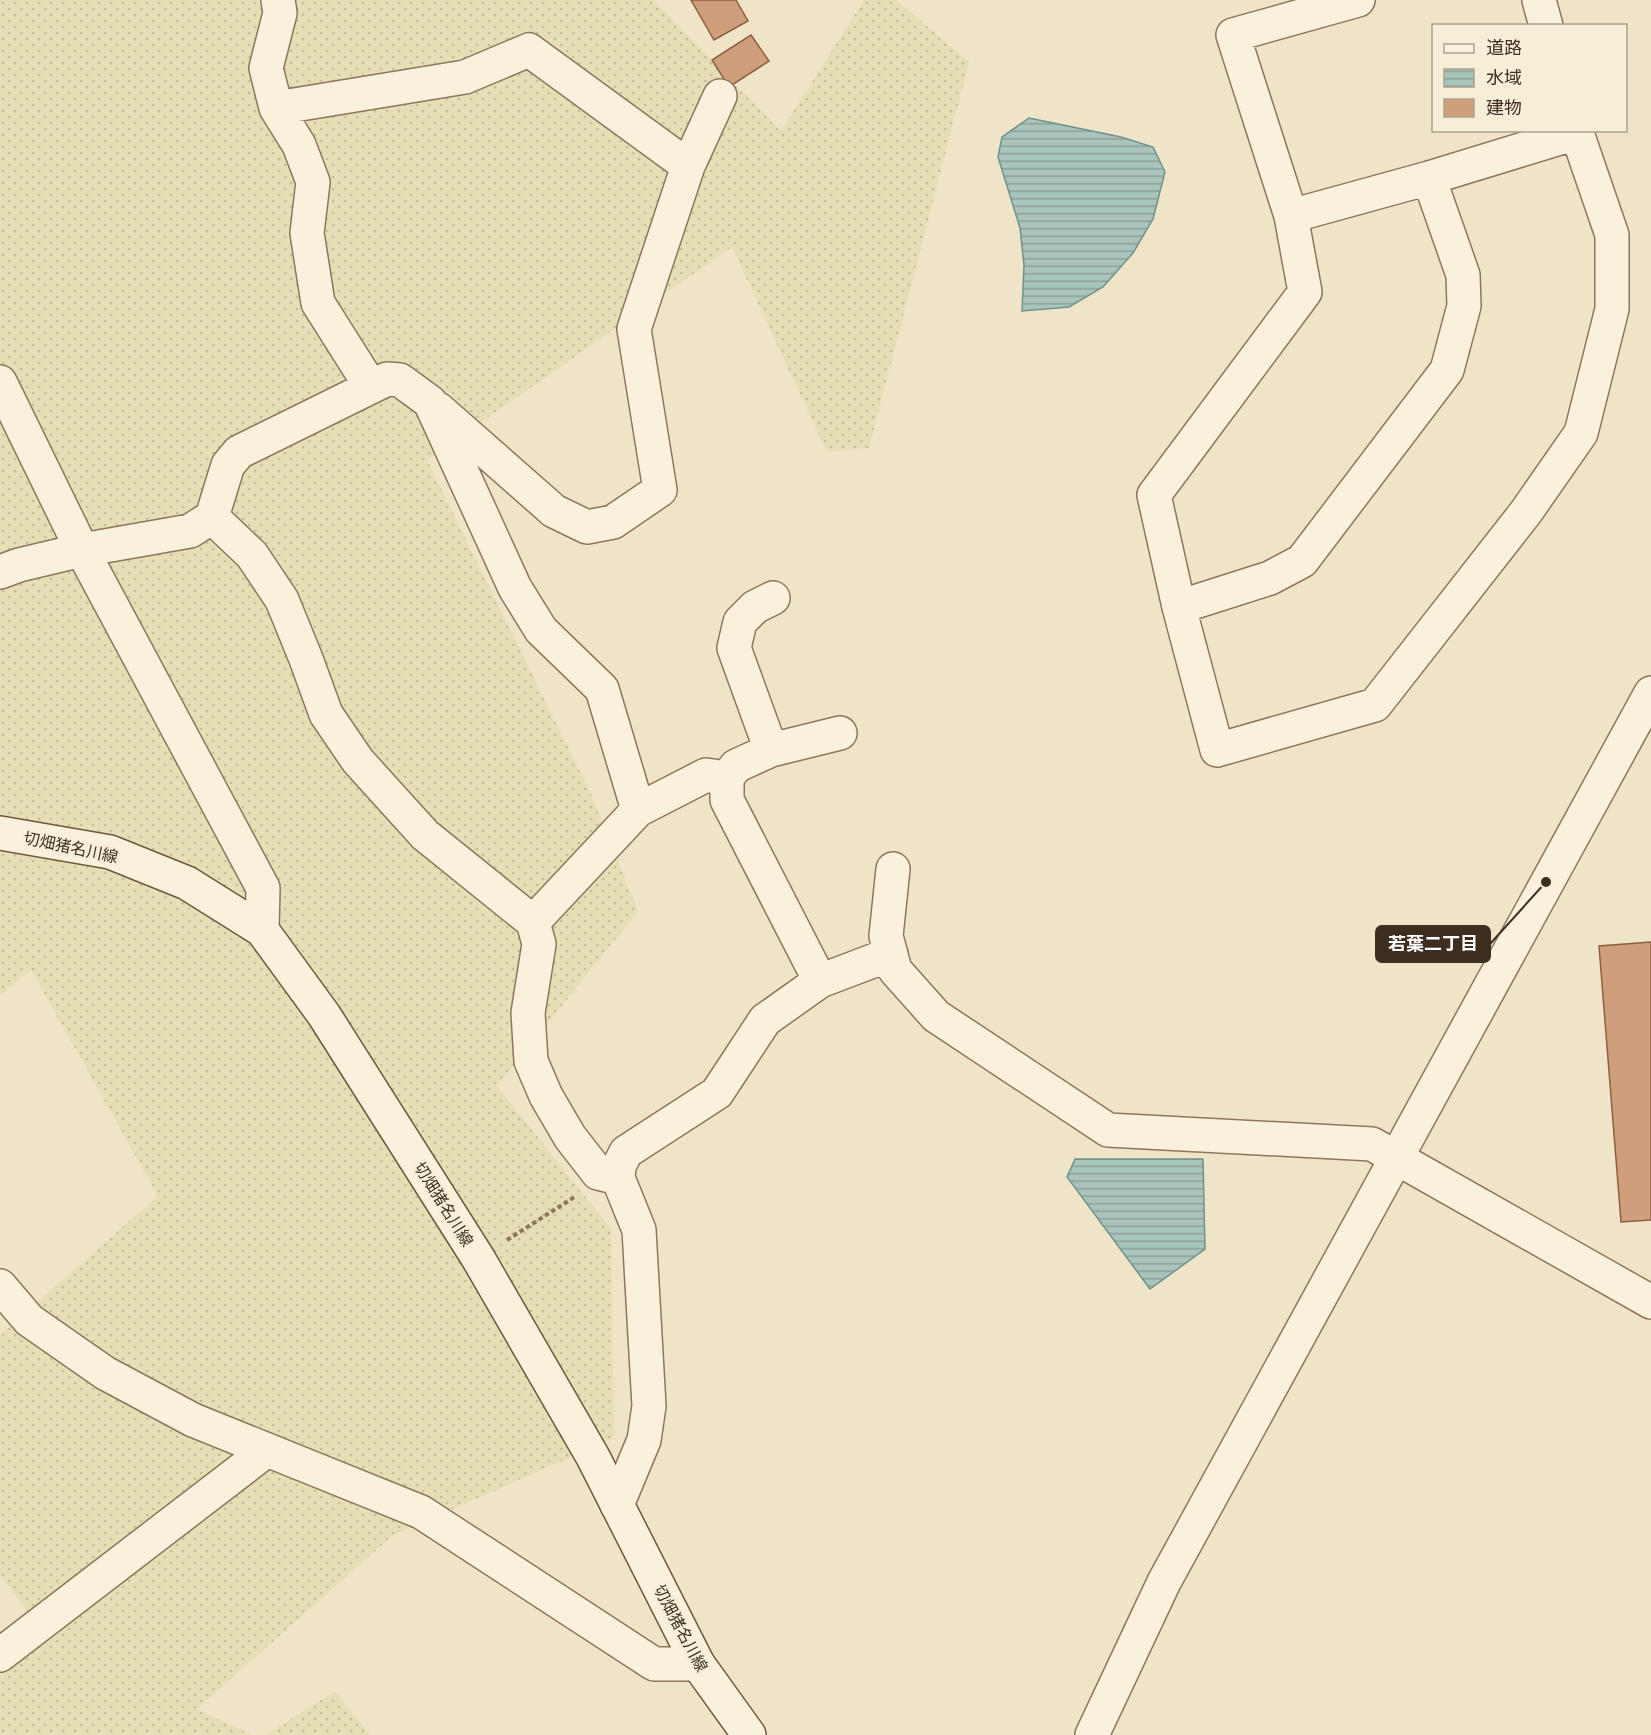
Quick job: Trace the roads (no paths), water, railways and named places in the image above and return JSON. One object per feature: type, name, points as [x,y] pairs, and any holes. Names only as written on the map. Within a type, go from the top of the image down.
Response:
[{"type":"street","points":[[278,0],[280,13],[266,68],[276,108],[299,145],[313,182],[307,233],[318,303],[371,387]]},
{"type":"street","points":[[1291,216],[1429,178],[1576,132],[1612,235],[1612,309],[1581,433],[1526,512],[1375,705],[1217,750],[1179,607],[1154,495],[1305,292],[1291,216],[1233,35],[1358,0]]},
{"type":"street","points":[[1539,0],[1545,24]]},
{"type":"street","points":[[276,108],[465,77],[529,50],[688,166]]},
{"type":"street","points":[[0,572],[19,565],[82,550],[190,531],[212,517],[228,465],[239,452],[387,379],[400,380],[430,402],[554,511],[587,527],[613,522],[660,490],[634,329],[688,166],[720,96]]},
{"type":"street","points":[[1179,607],[1270,578],[1302,561],[1447,370],[1464,306],[1463,275],[1429,178]]},
{"type":"street","points":[[0,382],[82,550],[263,888],[262,930]]},
{"type":"street","points":[[430,402],[515,588],[542,630],[602,689],[638,810]]},
{"type":"street","points":[[212,517],[252,555],[282,600],[326,714],[358,761],[425,835],[533,922],[539,944],[528,1013],[531,1061],[546,1096],[570,1137],[598,1173],[613,1177],[639,1230],[649,1406],[644,1440],[617,1505]]},
{"type":"street","points":[[771,750],[734,648],[740,622],[755,607],[773,598]]},
{"type":"street","points":[[1092,1735],[1164,1582],[1651,693]]},
{"type":"street","points":[[820,981],[727,800],[727,778],[736,766],[771,750],[840,733]]},
{"type":"street","points":[[533,922],[638,810],[706,775],[727,778]]},
{"type":"street","name":"切畑猪名川線","points":[[0,832],[110,852],[187,883],[262,930],[324,1016],[478,1258],[593,1457],[698,1664],[749,1735]]},
{"type":"street","points":[[893,869],[886,936],[896,970],[936,1016],[1108,1130],[1372,1144],[1651,1302]]},
{"type":"street","points":[[613,1177],[626,1152],[717,1093],[765,1020],[820,981],[891,954]]},
{"type":"street","points":[[0,1286],[29,1320],[105,1372],[193,1420],[421,1512],[654,1664],[698,1664]]},
{"type":"street","points":[[0,1654],[267,1450]]},
{"type":"water","points":[[1029,118],[1121,137],[1153,147],[1165,172],[1153,219],[1133,253],[1103,287],[1069,307],[1022,311],[1024,265],[1020,228],[998,157],[1002,137]]},
{"type":"water","points":[[1075,1159],[1203,1159],[1205,1249],[1150,1289],[1067,1177]]},
{"type":"place","name":"若葉二丁目","points":[[1546,882]]}]
